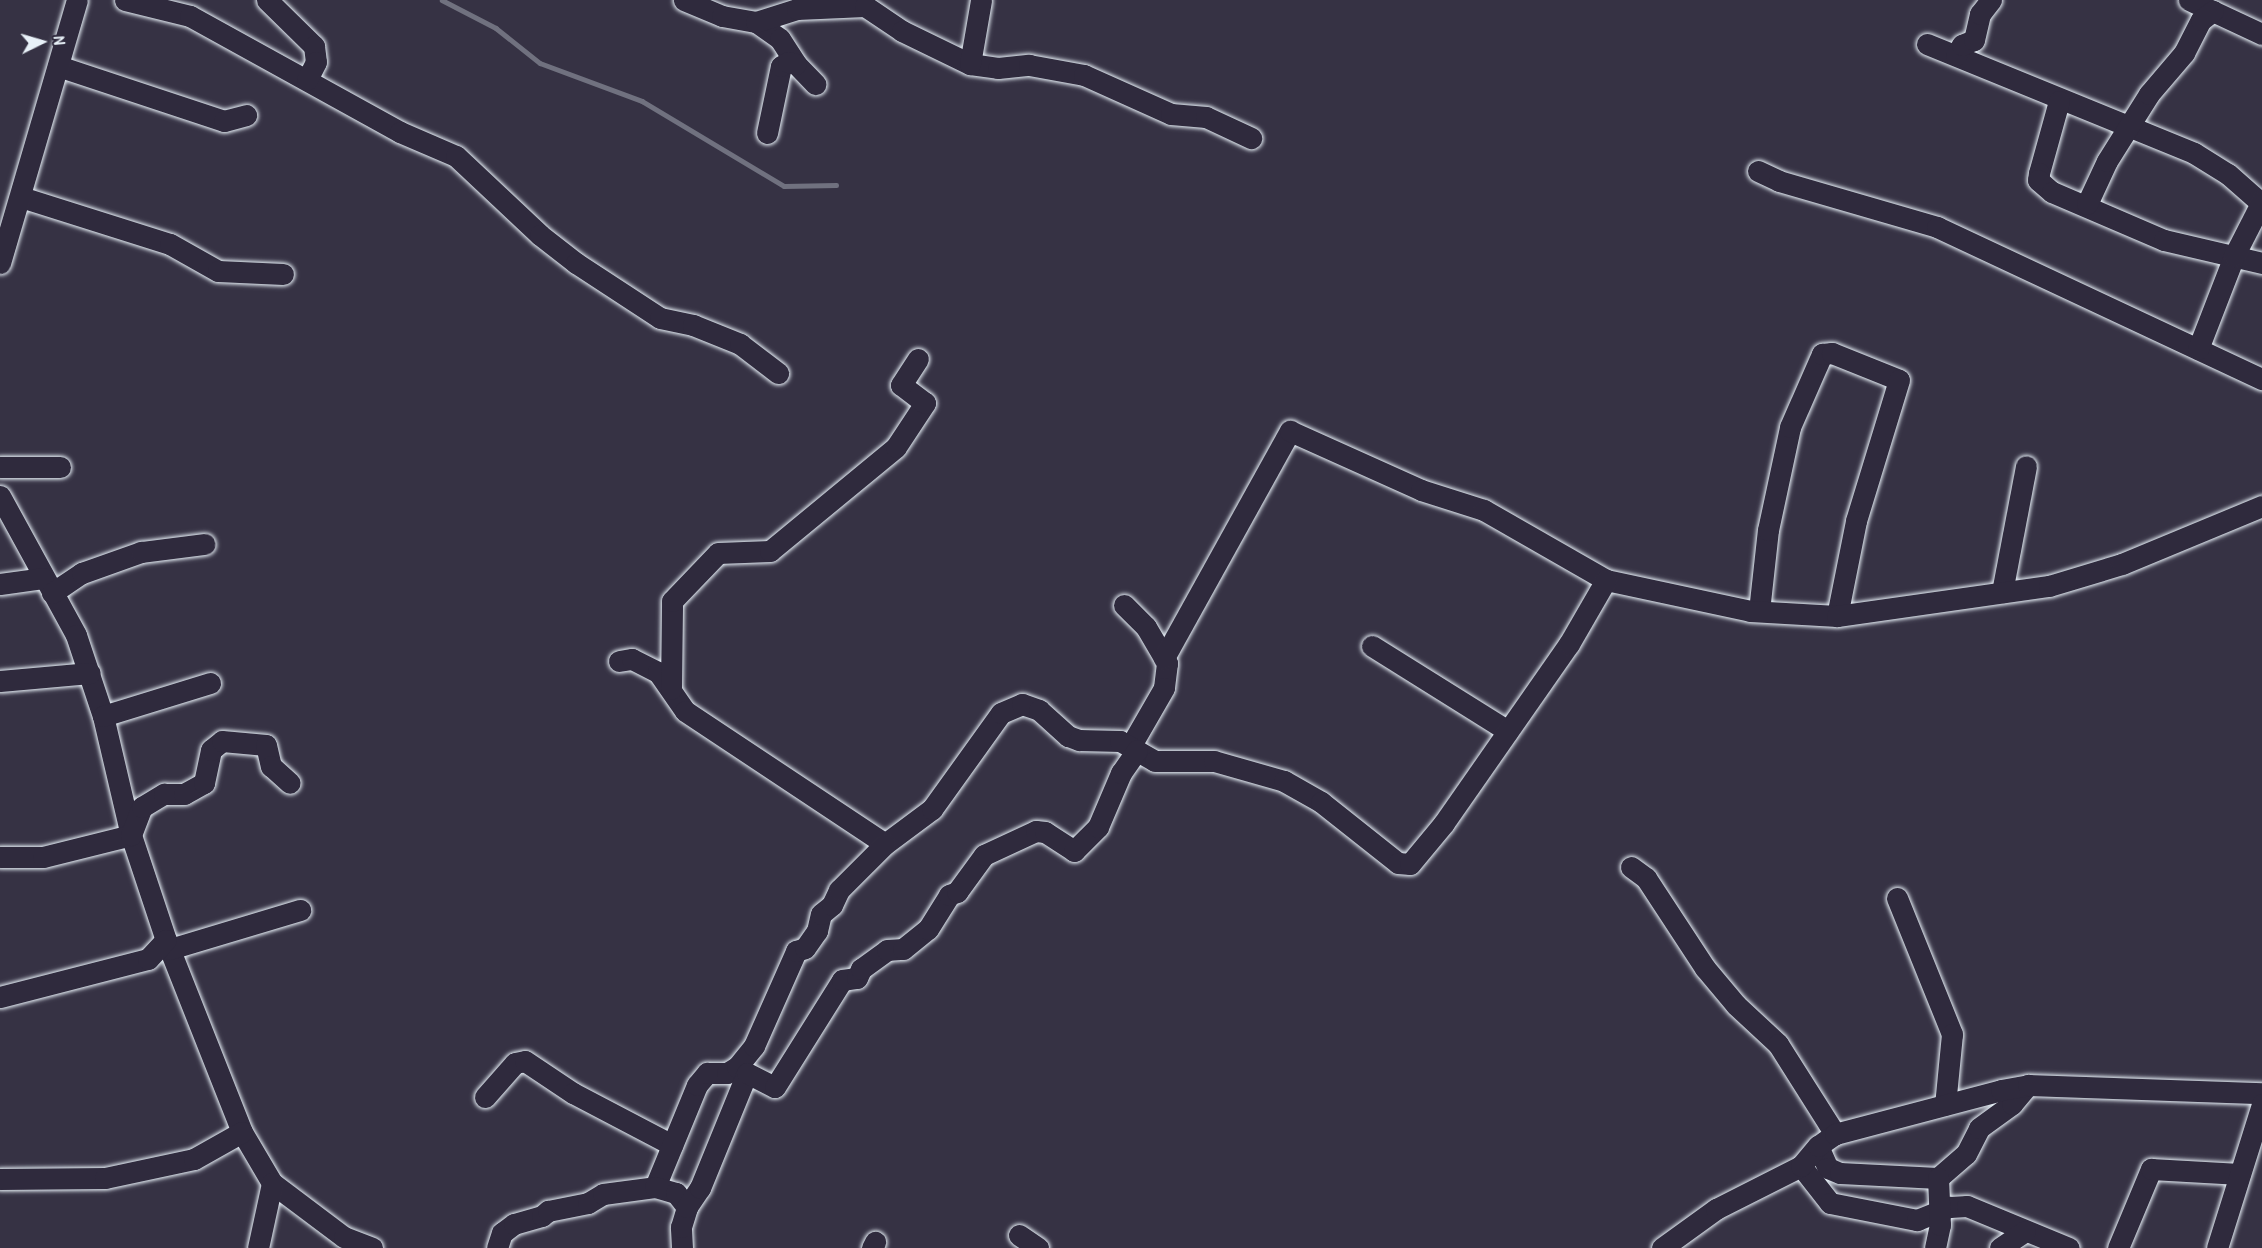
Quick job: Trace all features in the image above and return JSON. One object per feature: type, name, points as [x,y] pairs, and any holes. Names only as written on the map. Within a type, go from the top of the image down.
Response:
[{"type":"street","points":[[0,263],[21,198],[77,0]]},
{"type":"street","points":[[125,0],[190,16],[400,132],[456,156],[540,236],[639,305],[660,318],[693,325],[740,344],[778,373]]},
{"type":"street","points":[[267,0],[314,46],[316,62],[307,80]]},
{"type":"street","points":[[684,0],[722,16],[756,22],[780,39],[796,64],[815,84]]},
{"type":"street","points":[[970,64],[981,0]]},
{"type":"street","points":[[1956,55],[1962,45],[1974,40],[1980,14],[1991,0]]},
{"type":"street","points":[[2189,0],[2262,34]]},
{"type":"street","points":[[756,22],[794,4],[865,3],[902,31],[970,64],[998,69],[1029,65],[1084,75],[1171,114],[1206,117],[1251,138]]},
{"type":"street","points":[[2087,204],[2128,127],[2149,94],[2184,53],[2201,20],[2213,11]]},
{"type":"street","points":[[1927,44],[2059,101],[2194,153],[2228,174],[2261,202],[2234,256],[2198,349]]},
{"type":"street","points":[[767,133],[781,66],[788,62],[796,64]]},
{"type":"street","points":[[58,66],[224,121],[246,116]]},
{"type":"street","points":[[2059,101],[2038,180],[2052,192],[2087,204],[2164,240],[2262,263]]},
{"type":"street","points":[[1758,171],[1779,181],[1937,227],[2262,379]]},
{"type":"street","points":[[21,198],[170,244],[218,271],[283,274]]},
{"type":"street","points":[[1759,612],[1768,530],[1790,427],[1822,354],[1832,353],[1899,380],[1856,521],[1837,616]]},
{"type":"street","points":[[672,689],[672,601],[718,553],[770,551],[896,447],[925,403],[901,385],[918,358]]},
{"type":"street","points":[[682,1248],[681,1227],[687,1207],[700,1188],[747,1072],[775,1087],[842,980],[857,978],[861,969],[887,950],[903,950],[928,929],[949,895],[957,892],[984,855],[1036,831],[1045,832],[1074,851],[1098,827],[1121,773],[1164,688],[1164,658],[1290,431],[1421,490],[1484,510],[1606,580],[1759,612],[1837,616],[2049,586],[2122,564],[2262,506]]},
{"type":"street","points":[[2002,592],[2026,466]]},
{"type":"street","points":[[0,467],[60,467]]},
{"type":"street","points":[[0,496],[76,635],[103,716],[131,835],[168,944],[242,1132],[272,1183],[344,1237],[372,1248]]},
{"type":"street","points":[[0,584],[48,585],[141,552],[204,544]]},
{"type":"street","points":[[655,1186],[697,1085],[706,1073],[727,1073],[737,1067],[754,1046],[796,951],[805,948],[817,931],[821,914],[832,905],[839,890],[885,844],[932,809],[1001,713],[1023,704],[1040,710],[1068,736],[1120,741],[1155,761],[1214,761],[1284,781],[1320,802],[1398,863],[1410,864],[1444,823],[1569,644],[1606,580]]},
{"type":"street","points":[[1124,605],[1146,627],[1164,658]]},
{"type":"street","points":[[1372,646],[1508,731]]},
{"type":"street","points":[[620,662],[632,659],[658,672],[672,689],[685,711],[706,728],[859,823],[885,844]]},
{"type":"street","points":[[0,681],[90,673]]},
{"type":"street","points":[[103,716],[210,683]]},
{"type":"street","points":[[131,835],[142,807],[164,794],[184,794],[204,783],[212,750],[222,741],[266,745],[271,766],[290,783]]},
{"type":"street","points":[[0,856],[43,857],[131,835]]},
{"type":"street","points":[[1631,867],[1646,878],[1706,968],[1736,1005],[1778,1044],[1826,1140],[1828,1168],[1840,1173],[1938,1178],[1966,1154],[1979,1128],[2012,1104],[2028,1085]]},
{"type":"street","points":[[1897,898],[1952,1034],[1945,1105]]},
{"type":"street","points":[[0,997],[148,959],[168,944],[300,910]]},
{"type":"street","points":[[484,1098],[515,1064],[525,1061],[573,1093],[672,1145]]},
{"type":"street","points":[[1662,1248],[1716,1209],[1801,1166],[1826,1140],[1945,1105],[2028,1085],[2262,1093]]},
{"type":"street","points":[[2217,1248],[2262,1104]]},
{"type":"street","points":[[0,1179],[105,1178],[194,1160],[242,1132]]},
{"type":"street","points":[[1801,1166],[1830,1203],[1917,1220],[1939,1219],[1950,1207],[1973,1209],[2069,1248]]},
{"type":"street","points":[[2118,1248],[2151,1169],[2240,1174]]},
{"type":"street","points":[[1840,1173],[1848,1206]]},
{"type":"street","points":[[1935,1248],[1939,1219],[1938,1178]]},
{"type":"street","points":[[258,1248],[272,1183]]},
{"type":"street","points":[[497,1248],[502,1233],[514,1224],[542,1216],[548,1211],[588,1203],[603,1194],[655,1186],[676,1193],[687,1207]]},
{"type":"street","points":[[2000,1248],[2025,1231]]},
{"type":"street","points":[[1019,1235],[1038,1248]]},
{"type":"waterway","points":[[442,0],[496,28],[540,63],[642,101],[784,186],[836,185]]}]
